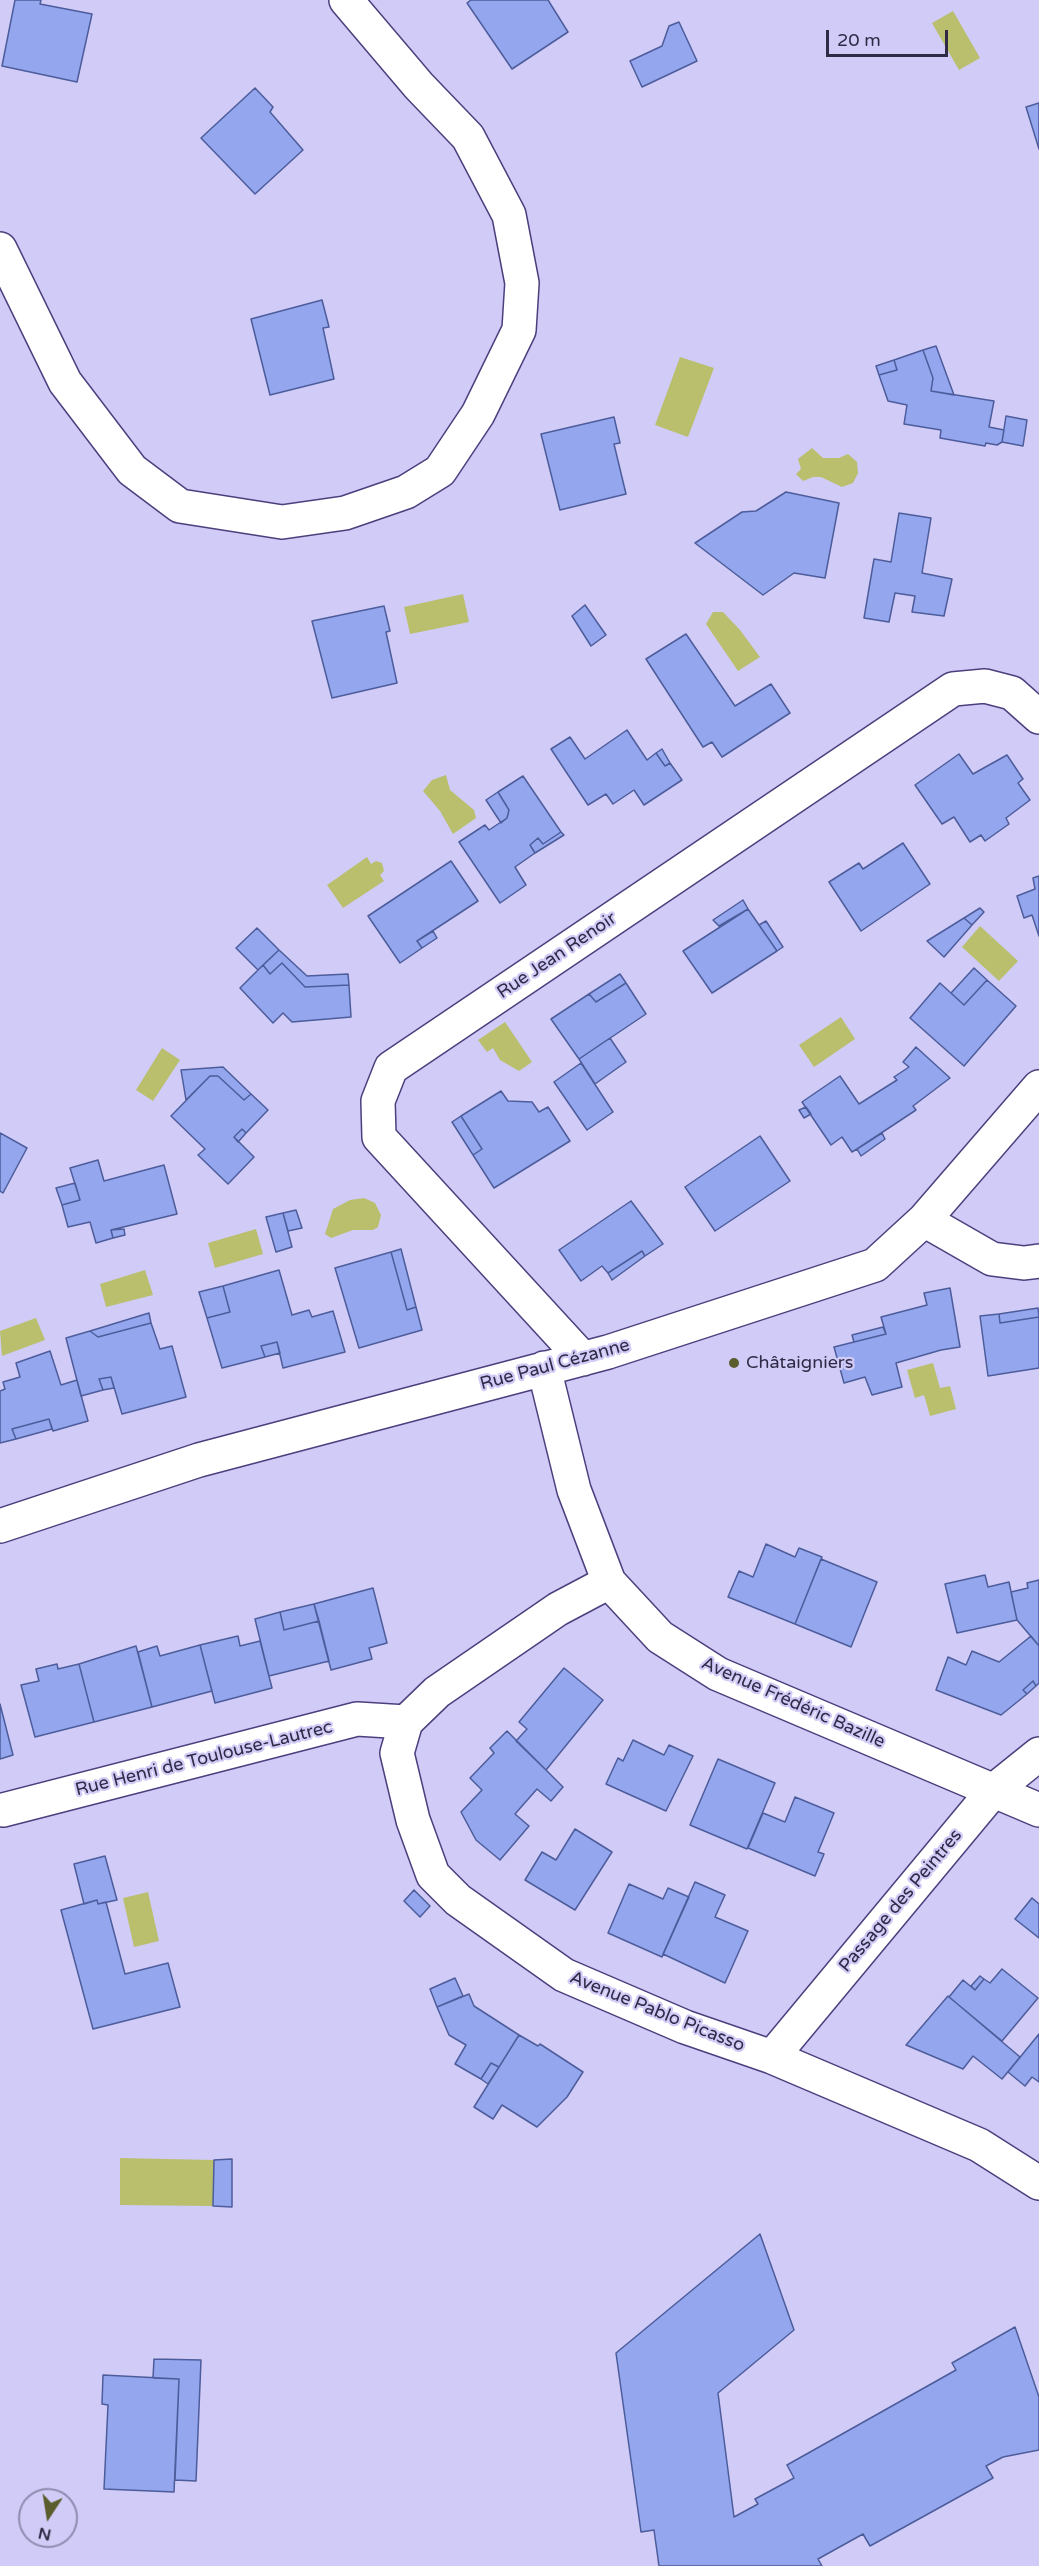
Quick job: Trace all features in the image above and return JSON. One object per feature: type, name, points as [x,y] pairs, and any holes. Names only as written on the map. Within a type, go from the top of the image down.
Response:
[{"type":"street","points":[[0,249],[65,382],[132,470],[180,506],[282,522],[345,513],[406,492],[440,471],[478,414],[519,330],[522,283],[509,215],[468,136],[419,86],[346,0]]},
{"type":"street","name":"Rue Jean Renoir","points":[[583,1359],[379,1137],[378,1101],[391,1068],[953,689],[985,686],[1012,693],[1039,717]]},
{"type":"street","name":"Rue Paul Cézanne","points":[[0,1526],[199,1460],[583,1359],[875,1265],[924,1220],[1039,1086]]},
{"type":"street","points":[[924,1220],[992,1259],[1024,1263],[1039,1261]]},
{"type":"street","name":"Avenue Frédéric Bazille","points":[[544,1368],[574,1490],[609,1582],[660,1637],[718,1674],[1039,1810]]},
{"type":"street","points":[[406,1722],[437,1692],[558,1609],[609,1582]]},
{"type":"street","name":"Rue Henri de Toulouse-Lautrec","points":[[3,1810],[357,1719],[406,1722]]},
{"type":"street","name":"Avenue Pablo Picasso","points":[[406,1722],[397,1754],[413,1820],[434,1875],[458,1900],[564,1975],[686,2027],[772,2057],[979,2145],[1039,2183]]},
{"type":"street","name":"Passage des Peintres","points":[[772,2057],[993,1791],[1039,1754]]},
{"type":"shaded area","points":[[953,11],[980,58],[959,70],[932,23]]},
{"type":"shaded area","points":[[680,357],[714,368],[688,437],[655,425]]},
{"type":"shaded area","points":[[812,448],[823,458],[839,458],[848,454],[857,462],[858,473],[853,483],[842,487],[821,477],[803,481],[796,474],[801,469],[798,459]]},
{"type":"shaded area","points":[[463,594],[469,622],[410,634],[404,607]]},
{"type":"shaded area","points":[[713,612],[723,612],[760,657],[738,671],[706,624]]},
{"type":"shaded area","points":[[446,775],[450,790],[474,810],[476,818],[453,834],[440,811],[423,791],[432,780]]},
{"type":"shaded area","points":[[367,857],[371,864],[376,861],[382,863],[384,871],[380,875],[384,881],[343,908],[327,885]]},
{"type":"shaded area","points":[[980,926],[1018,961],[999,981],[962,947]]},
{"type":"shaded area","points":[[841,1017],[855,1039],[814,1067],[799,1045]]},
{"type":"shaded area","points":[[505,1022],[532,1062],[519,1071],[500,1060],[493,1048],[487,1052],[478,1040]]},
{"type":"shaded area","points":[[162,1048],[180,1060],[153,1101],[136,1090]]},
{"type":"shaded area","points":[[364,1198],[375,1203],[381,1215],[378,1227],[373,1230],[353,1230],[331,1238],[325,1234],[333,1209],[350,1200]]},
{"type":"shaded area","points":[[256,1229],[263,1254],[215,1268],[208,1243]]},
{"type":"shaded area","points":[[145,1270],[153,1295],[106,1307],[100,1284]]},
{"type":"shaded area","points":[[36,1318],[45,1340],[2,1356],[0,1331]]},
{"type":"shaded area","points":[[933,1363],[940,1388],[950,1386],[956,1409],[930,1416],[924,1395],[915,1398],[907,1370]]},
{"type":"shaded area","points":[[148,1892],[159,1941],[134,1947],[123,1898]]},
{"type":"shaded area","points":[[120,2158],[214,2160],[213,2206],[120,2205]]},
{"type":"building","points":[[15,0],[41,0],[40,4],[92,14],[77,82],[2,66]]},
{"type":"building","points":[[471,0],[548,0],[568,32],[512,69],[467,3]]},
{"type":"building","points":[[679,22],[697,61],[642,87],[630,61],[662,46],[669,26]]},
{"type":"building","points":[[255,88],[273,107],[270,112],[303,150],[255,194],[201,138]]},
{"type":"building","points":[[1039,103],[1039,149],[1026,107]]},
{"type":"building","points":[[322,300],[329,327],[323,328],[334,379],[270,395],[251,319]]},
{"type":"building","points":[[936,346],[954,395],[931,391],[933,378],[923,350]]},
{"type":"building","points":[[923,350],[933,378],[931,391],[994,401],[989,427],[1004,430],[1002,442],[997,445],[986,443],[985,446],[940,438],[941,430],[904,424],[907,405],[888,401],[879,375],[897,370],[894,360]]},
{"type":"building","points":[[894,360],[897,370],[879,375],[876,366]]},
{"type":"building","points":[[1006,416],[1027,420],[1023,446],[1002,442]]},
{"type":"building","points":[[614,417],[620,443],[614,444],[626,494],[560,510],[541,434]]},
{"type":"building","points":[[786,492],[839,503],[825,578],[794,573],[763,595],[695,543],[742,512],[756,511]]},
{"type":"building","points":[[899,513],[931,518],[922,573],[952,579],[944,616],[912,612],[915,596],[895,593],[889,622],[864,618],[874,559],[891,562]]},
{"type":"building","points":[[585,605],[606,635],[591,646],[572,616]]},
{"type":"building","points":[[384,606],[390,631],[386,632],[397,683],[332,698],[312,621]]},
{"type":"building","points":[[686,634],[735,706],[771,684],[790,713],[722,757],[712,742],[703,747],[646,659]]},
{"type":"building","points":[[627,730],[647,760],[656,753],[665,766],[670,763],[682,780],[644,805],[634,790],[613,804],[606,794],[588,805],[551,749],[570,737],[585,759]]},
{"type":"building","points":[[662,749],[670,763],[665,766],[656,753]]},
{"type":"building","points":[[959,754],[973,774],[1007,755],[1023,779],[1018,783],[1030,800],[1006,818],[1009,824],[985,841],[981,835],[970,842],[954,817],[942,824],[915,785]]},
{"type":"building","points":[[523,776],[561,832],[543,844],[538,838],[530,845],[535,853],[515,867],[526,885],[500,903],[459,842],[485,825],[489,830],[507,818],[509,810],[498,792]]},
{"type":"building","points":[[498,792],[509,810],[507,818],[501,823],[486,800]]},
{"type":"building","points":[[561,832],[564,835],[535,853],[530,845],[538,838],[543,844]]},
{"type":"building","points":[[903,843],[930,884],[861,931],[829,882],[859,863],[863,869]]},
{"type":"building","points":[[451,861],[478,901],[417,941],[422,948],[400,963],[368,916]]},
{"type":"building","points":[[1039,876],[1039,936],[1032,915],[1024,918],[1017,896],[1035,889],[1033,878]]},
{"type":"building","points":[[743,900],[748,909],[719,926],[713,920]]},
{"type":"building","points":[[980,908],[984,912],[972,925],[964,918]]},
{"type":"building","points":[[748,909],[777,951],[712,993],[683,951]]},
{"type":"building","points":[[964,918],[972,925],[944,957],[927,941]]},
{"type":"building","points":[[766,921],[783,947],[777,951],[759,925]]},
{"type":"building","points":[[257,928],[279,950],[258,970],[236,948]]},
{"type":"building","points":[[433,931],[437,938],[422,948],[417,941]]},
{"type":"building","points":[[279,950],[307,976],[348,974],[349,985],[305,987],[282,963],[270,974],[263,965]]},
{"type":"building","points":[[282,963],[305,987],[349,985],[351,1017],[292,1022],[283,1013],[273,1023],[240,988],[263,965],[270,974]]},
{"type":"building","points":[[974,968],[987,980],[964,1005],[951,993]]},
{"type":"building","points":[[620,974],[626,983],[596,1002],[589,994]]},
{"type":"building","points":[[987,980],[1016,1006],[964,1066],[910,1018],[940,983],[964,1005]]},
{"type":"building","points":[[626,983],[646,1014],[579,1059],[551,1019],[589,994],[596,1002]]},
{"type":"building","points":[[610,1038],[626,1062],[595,1084],[579,1059]]},
{"type":"building","points":[[916,1047],[950,1078],[913,1106],[916,1110],[852,1152],[842,1137],[831,1145],[802,1102],[840,1076],[859,1104],[897,1080],[894,1077],[909,1067],[903,1062]]},
{"type":"building","points":[[581,1063],[613,1112],[587,1130],[554,1082]]},
{"type":"building","points":[[223,1067],[251,1094],[244,1100],[218,1076],[210,1076],[186,1100],[181,1070]]},
{"type":"building","points":[[210,1076],[218,1076],[244,1100],[251,1094],[268,1110],[246,1133],[242,1129],[234,1137],[254,1157],[228,1184],[198,1155],[205,1149],[171,1116]]},
{"type":"building","points":[[501,1091],[508,1101],[532,1102],[539,1112],[548,1107],[570,1141],[494,1188],[473,1155],[482,1149],[461,1116]]},
{"type":"building","points":[[806,1107],[811,1114],[804,1118],[799,1110]]},
{"type":"building","points":[[461,1116],[482,1149],[473,1155],[452,1122]]},
{"type":"building","points":[[242,1129],[246,1133],[238,1142],[234,1137]]},
{"type":"building","points":[[0,1133],[27,1148],[3,1193],[0,1191]]},
{"type":"building","points":[[882,1133],[885,1139],[861,1156],[857,1149]]},
{"type":"building","points":[[760,1136],[790,1181],[715,1231],[685,1187]]},
{"type":"building","points":[[98,1160],[104,1181],[164,1165],[177,1214],[111,1230],[113,1238],[96,1243],[90,1222],[68,1227],[62,1205],[80,1200],[70,1168]]},
{"type":"building","points":[[75,1183],[80,1200],[62,1205],[56,1188]]},
{"type":"building","points":[[631,1201],[663,1244],[645,1256],[642,1251],[608,1273],[602,1266],[581,1281],[559,1250]]},
{"type":"building","points":[[296,1210],[302,1228],[288,1231],[283,1213]]},
{"type":"building","points":[[283,1213],[292,1247],[276,1252],[266,1217]]},
{"type":"building","points":[[124,1229],[125,1235],[113,1238],[111,1230]]},
{"type":"building","points":[[401,1249],[416,1307],[407,1310],[391,1252]]},
{"type":"building","points":[[642,1251],[645,1256],[612,1280],[608,1273]]},
{"type":"building","points":[[391,1252],[407,1310],[416,1307],[422,1330],[359,1348],[335,1268]]},
{"type":"building","points":[[279,1270],[292,1315],[309,1310],[312,1317],[333,1311],[345,1352],[283,1368],[277,1342],[261,1346],[265,1357],[222,1368],[207,1318],[230,1312],[223,1286]]},
{"type":"building","points":[[223,1286],[230,1312],[207,1318],[199,1292]]},
{"type":"building","points":[[950,1288],[960,1347],[896,1363],[902,1387],[872,1395],[865,1377],[844,1383],[834,1347],[886,1334],[881,1317],[927,1305],[924,1293]]},
{"type":"building","points":[[1038,1308],[1039,1317],[1000,1323],[999,1314]]},
{"type":"building","points":[[149,1313],[151,1323],[98,1337],[90,1331]]},
{"type":"building","points":[[999,1314],[1000,1323],[1039,1317],[1039,1368],[988,1376],[980,1316]]},
{"type":"building","points":[[151,1323],[160,1349],[172,1346],[186,1397],[122,1414],[111,1377],[99,1379],[103,1390],[81,1396],[66,1338],[90,1331],[98,1337]]},
{"type":"building","points":[[883,1327],[886,1334],[854,1342],[852,1335]]},
{"type":"building","points":[[277,1342],[280,1353],[265,1357],[261,1346]]},
{"type":"building","points":[[50,1351],[61,1385],[77,1380],[88,1421],[53,1431],[49,1419],[12,1429],[16,1439],[0,1443],[0,1391],[5,1389],[3,1382],[20,1377],[16,1363]]},
{"type":"building","points":[[111,1377],[114,1388],[103,1390],[99,1379]]},
{"type":"building","points":[[49,1419],[52,1429],[16,1439],[12,1429]]},
{"type":"building","points":[[766,1544],[795,1557],[799,1548],[822,1557],[795,1624],[728,1597],[739,1571],[753,1577]]},
{"type":"building","points":[[821,1559],[877,1582],[851,1647],[795,1624]]},
{"type":"building","points":[[985,1575],[988,1587],[1009,1582],[1017,1620],[957,1633],[945,1584]]},
{"type":"building","points":[[1039,1580],[1039,1646],[1017,1620],[1011,1592],[1028,1588],[1027,1583]]},
{"type":"building","points":[[373,1588],[387,1643],[369,1648],[372,1659],[331,1670],[314,1604]]},
{"type":"building","points":[[314,1604],[319,1621],[284,1630],[280,1612]]},
{"type":"building","points":[[280,1612],[284,1630],[319,1621],[329,1661],[269,1676],[255,1619]]},
{"type":"building","points":[[238,1636],[240,1646],[260,1641],[272,1688],[215,1703],[200,1645]]},
{"type":"building","points":[[1031,1636],[1039,1646],[1039,1683],[1036,1686],[1033,1681],[1023,1690],[1027,1694],[1001,1715],[936,1690],[948,1657],[966,1665],[972,1651],[999,1662]]},
{"type":"building","points":[[200,1645],[212,1691],[152,1707],[138,1652],[157,1646],[160,1656]]},
{"type":"building","points":[[136,1646],[152,1707],[94,1722],[79,1664]]},
{"type":"building","points":[[57,1664],[58,1669],[79,1664],[94,1722],[35,1737],[21,1685],[39,1681],[36,1669]]},
{"type":"building","points":[[564,1668],[603,1700],[546,1770],[516,1741],[527,1729],[519,1722]]},
{"type":"building","points":[[1033,1681],[1036,1686],[1027,1694],[1023,1690]]},
{"type":"building","points":[[0,1704],[13,1755],[0,1759]]},
{"type":"building","points":[[507,1731],[563,1787],[551,1801],[537,1789],[515,1814],[529,1826],[500,1860],[476,1840],[461,1812],[482,1790],[470,1778],[494,1753],[490,1748]]},
{"type":"building","points":[[633,1740],[664,1755],[669,1745],[693,1756],[666,1811],[606,1784],[618,1758],[623,1761]]},
{"type":"building","points":[[718,1759],[775,1783],[747,1849],[690,1825]]},
{"type":"building","points":[[795,1797],[834,1813],[818,1852],[824,1854],[815,1876],[748,1848],[763,1813],[785,1822]]},
{"type":"building","points":[[575,1829],[612,1852],[575,1910],[525,1880],[542,1852],[556,1860]]},
{"type":"building","points":[[105,1856],[117,1900],[98,1904],[97,1900],[84,1904],[74,1864]]},
{"type":"building","points":[[695,1882],[725,1895],[715,1917],[748,1931],[725,1983],[663,1954]]},
{"type":"building","points":[[629,1884],[663,1899],[668,1888],[689,1897],[662,1957],[608,1933]]},
{"type":"building","points":[[414,1890],[430,1906],[420,1917],[404,1901]]},
{"type":"building","points":[[1032,1898],[1039,1904],[1039,1938],[1015,1919]]},
{"type":"building","points":[[97,1900],[98,1904],[106,1902],[125,1974],[168,1963],[180,2007],[93,2029],[61,1910]]},
{"type":"building","points":[[1002,1969],[1038,1998],[1002,2041],[949,1997],[963,1980],[975,1990],[984,1979],[990,1983]]},
{"type":"building","points":[[980,1976],[984,1979],[975,1990],[971,1986]]},
{"type":"building","points":[[455,1978],[463,1996],[437,2007],[430,1989]]},
{"type":"building","points":[[469,1994],[474,2006],[519,2035],[499,2067],[491,2063],[481,2079],[455,2064],[466,2045],[449,2035],[437,2007]]},
{"type":"building","points":[[948,1996],[1020,2057],[1002,2079],[973,2056],[963,2069],[906,2045]]},
{"type":"building","points":[[1039,2034],[1039,2082],[1032,2077],[1025,2086],[1008,2072]]},
{"type":"building","points":[[519,2035],[538,2046],[540,2044],[583,2072],[567,2097],[537,2127],[502,2105],[493,2119],[474,2107]]},
{"type":"building","points":[[491,2063],[499,2067],[488,2084],[481,2079]]},
{"type":"building","points":[[232,2159],[232,2207],[213,2206],[214,2160]]},
{"type":"building","points":[[760,2234],[794,2330],[718,2393],[734,2517],[758,2504],[755,2499],[794,2478],[787,2465],[956,2370],[952,2363],[1015,2327],[1039,2397],[1039,2450],[1003,2457],[986,2466],[993,2478],[870,2546],[863,2534],[818,2559],[822,2566],[659,2566],[654,2530],[641,2532],[616,2353]]},
{"type":"building","points":[[154,2359],[201,2360],[196,2481],[175,2480],[179,2379],[153,2378]]},
{"type":"building","points":[[103,2375],[179,2379],[174,2492],[104,2489],[108,2405],[102,2404]]},
{"type":"place","name":"Châtaigniers","points":[[734,1363]]}]
